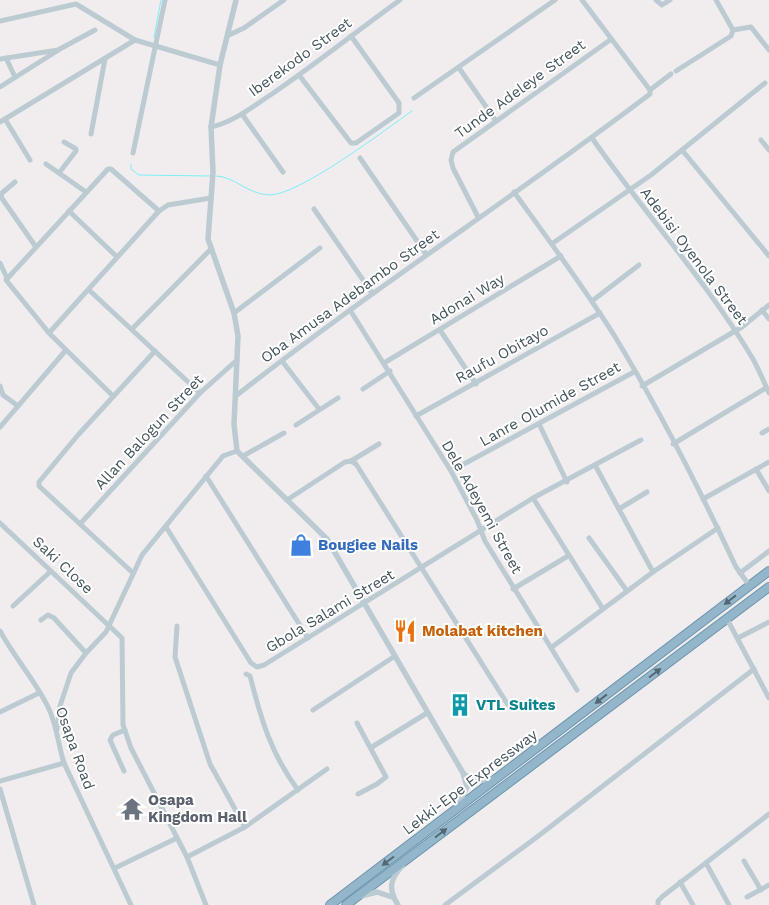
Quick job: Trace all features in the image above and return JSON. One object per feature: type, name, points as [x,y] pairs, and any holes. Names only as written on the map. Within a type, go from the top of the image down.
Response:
[{"type":"highway","name":"Lekki-Epe Expressway","points":[[330,905],[769,571]]},
{"type":"highway","name":"Lekki-Epe Expressway","points":[[349,903],[767,587]]},
{"type":"street","points":[[133,153],[165,0]]},
{"type":"street","points":[[236,0],[229,35],[220,65],[211,127],[212,179],[208,240],[234,313],[238,359],[234,424],[237,451],[328,539],[467,782],[466,794],[452,813]]},
{"type":"street","points":[[229,35],[244,28],[284,0]]},
{"type":"street","name":"Iberekodo Street","points":[[211,127],[242,114],[300,75],[400,0]]},
{"type":"street","points":[[414,98],[555,0]]},
{"type":"street","points":[[582,0],[610,40],[650,90]]},
{"type":"street","points":[[656,0],[662,5],[670,0]]},
{"type":"street","points":[[716,0],[733,30],[751,26],[769,50]]},
{"type":"street","points":[[0,21],[76,4],[136,40],[220,65]]},
{"type":"street","points":[[0,87],[58,50],[95,30]]},
{"type":"street","name":"Oba Amusa Adebambo Street","points":[[237,395],[372,293],[592,138],[650,94],[650,90],[673,72],[731,36],[733,30]]},
{"type":"street","points":[[300,75],[350,143],[356,143],[399,113],[399,103],[351,36]]},
{"type":"street","points":[[30,160],[2,120],[136,40]]},
{"type":"street","name":"Tunde Adeleye Street","points":[[478,217],[451,160],[453,152],[610,40]]},
{"type":"street","points":[[15,77],[3,59],[58,50]]},
{"type":"street","points":[[91,134],[105,58]]},
{"type":"street","points":[[459,68],[496,121]]},
{"type":"street","points":[[552,244],[629,190],[765,84]]},
{"type":"street","points":[[242,114],[283,172]]},
{"type":"street","name":"Adebisi Oyenola Street","points":[[592,138],[629,190],[714,300],[754,361],[768,391]]},
{"type":"street","points":[[761,140],[769,150]]},
{"type":"street","points":[[59,173],[76,152],[76,149],[64,142]]},
{"type":"street","points":[[682,150],[769,256]]},
{"type":"street","points":[[360,158],[426,254]]},
{"type":"street","points":[[46,164],[86,192]]},
{"type":"street","points":[[7,278],[108,169],[111,169],[159,210]]},
{"type":"street","points":[[15,182],[2,193],[3,201],[36,247]]},
{"type":"street","points":[[514,192],[600,313],[674,444],[740,573],[749,585]]},
{"type":"street","points":[[49,332],[89,290],[159,210],[168,205],[211,198]]},
{"type":"street","points":[[314,209],[372,293]]},
{"type":"street","points":[[69,211],[117,257]]},
{"type":"street","points":[[234,313],[320,248]]},
{"type":"street","points":[[132,329],[211,249]]},
{"type":"street","name":"Adonai Way","points":[[384,363],[561,256]]},
{"type":"street","points":[[0,262],[7,278],[7,284],[66,350],[113,396]]},
{"type":"street","points":[[592,301],[639,265]]},
{"type":"street","points":[[89,290],[200,393]]},
{"type":"street","points":[[642,386],[735,331],[769,305]]},
{"type":"street","name":"Dele Adeyemi Street","points":[[350,310],[390,371],[451,472],[477,520],[480,531],[513,589],[552,647],[577,690]]},
{"type":"street","points":[[762,310],[769,319]]},
{"type":"street","name":"Raufu Obitayo","points":[[416,416],[600,313]]},
{"type":"street","points":[[440,330],[476,384]]},
{"type":"street","points":[[0,427],[66,350]]},
{"type":"street","points":[[133,573],[39,486],[42,478],[155,351]]},
{"type":"street","name":"Allan Balogun Street","points":[[80,524],[200,393],[238,359]]},
{"type":"street","points":[[282,361],[319,409]]},
{"type":"street","points":[[363,389],[390,371]]},
{"type":"street","name":"Lanre Olumide Street","points":[[451,472],[634,372]]},
{"type":"street","points":[[0,386],[2,396],[18,406]]},
{"type":"street","points":[[674,444],[768,391]]},
{"type":"street","points":[[296,425],[338,398]]},
{"type":"street","points":[[539,424],[567,482]]},
{"type":"street","points":[[762,433],[769,429]]},
{"type":"street","points":[[243,456],[284,433]]},
{"type":"street","name":"Gbola Salami Street","points":[[166,527],[251,664],[264,666],[365,605],[533,498],[567,482],[641,440]]},
{"type":"street","points":[[287,500],[345,462],[353,463],[379,444]]},
{"type":"street","points":[[58,729],[60,706],[71,673],[109,626],[142,555],[226,454],[237,451]]},
{"type":"street","points":[[703,499],[769,462]]},
{"type":"street","points":[[353,463],[508,705]]},
{"type":"street","points":[[595,465],[653,572]]},
{"type":"street","points":[[756,469],[769,491]]},
{"type":"street","points":[[206,476],[308,638]]},
{"type":"street","points":[[619,508],[646,492]]},
{"type":"street","points":[[533,498],[603,609]]},
{"type":"street","name":"Saki Close","points":[[0,523],[122,638],[122,718],[125,730],[132,748],[187,857],[206,905]]},
{"type":"street","points":[[552,647],[653,572],[718,528]]},
{"type":"street","points":[[589,538],[627,591]]},
{"type":"street","points":[[740,573],[769,552]]},
{"type":"street","points":[[513,589],[568,556]]},
{"type":"street","points":[[12,606],[51,571]]},
{"type":"street","points":[[41,620],[48,615],[54,618],[86,653]]},
{"type":"street","points":[[727,618],[769,698]]},
{"type":"street","points":[[738,638],[769,622]]},
{"type":"street","points":[[177,626],[175,657],[210,764],[245,827]]},
{"type":"street","name":"Osapa Road","points":[[0,631],[48,707],[58,729],[59,747],[64,763],[131,905]]},
{"type":"street","points":[[313,710],[395,656]]},
{"type":"street","points":[[445,905],[537,837],[754,670]]},
{"type":"street","points":[[246,674],[250,676],[263,727],[283,770],[298,790]]},
{"type":"street","points":[[0,712],[39,694]]},
{"type":"street","points":[[48,707],[60,706]]},
{"type":"street","points":[[372,747],[427,713]]},
{"type":"street","points":[[357,723],[372,747],[386,777],[358,794]]},
{"type":"street","points":[[124,771],[110,740],[113,735],[125,730]]},
{"type":"street","points":[[0,781],[64,763]]},
{"type":"street","points":[[187,857],[245,827],[326,769]]},
{"type":"street","points":[[463,774],[476,781],[496,779]]},
{"type":"street","points":[[0,789],[34,905]]},
{"type":"street","points":[[658,905],[658,901],[680,882],[769,814]]},
{"type":"street","points":[[115,868],[177,838]]},
{"type":"street","points":[[396,903],[391,889],[392,879],[410,857]]},
{"type":"street","points":[[744,861],[761,890]]},
{"type":"street","points":[[706,863],[729,905]]},
{"type":"street","points":[[680,882],[693,905]]},
{"type":"street","points":[[747,897],[769,885]]},
{"type":"street","points":[[349,903],[377,892],[387,894],[396,903]]},
{"type":"waterway","points":[[154,37],[161,0]]},
{"type":"waterway","points":[[216,176],[229,179],[261,194],[269,195],[282,192],[320,174],[412,111]]},
{"type":"waterway","points":[[131,164],[131,169],[139,175],[210,176]]},
{"type":"place","name":"Bougiee Nails","points":[[301,545]]},
{"type":"place","name":"Molabat kitchen","points":[[405,631]]},
{"type":"place","name":"VTL Suites","points":[[460,705]]},
{"type":"place","name":"Osapa Kingdom Hall","points":[[132,809]]}]
